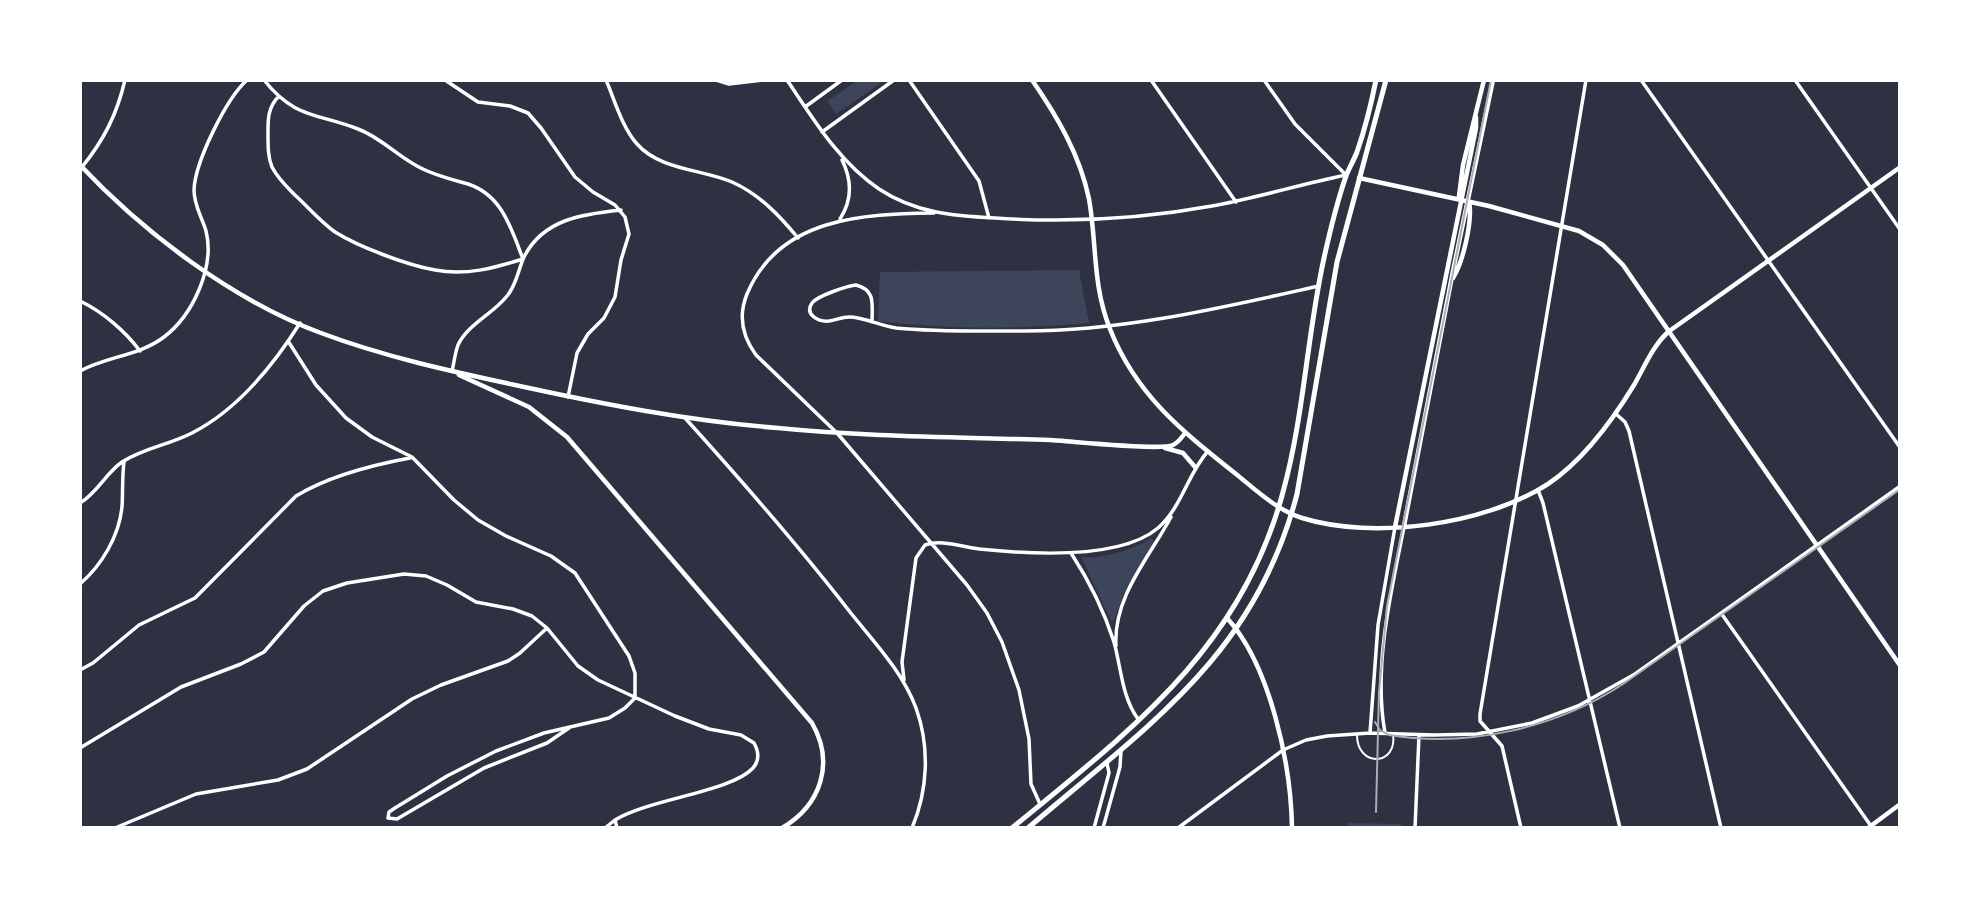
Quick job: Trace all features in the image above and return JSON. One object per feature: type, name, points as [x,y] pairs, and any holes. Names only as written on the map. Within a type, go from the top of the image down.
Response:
[{"type":"main road","points":[[1012,828],[1139,721],[1185,674],[1227,618],[1256,566],[1279,507],[1292,453],[1319,286],[1346,175],[1363,134],[1376,80]]},
{"type":"main road","points":[[1028,828],[1121,751],[1188,690],[1237,629],[1268,572],[1292,514],[1306,455],[1332,288],[1386,80]]},
{"type":"main road","points":[[1346,175],[1359,178]]},
{"type":"street","points":[[125,80],[108,131],[81,167],[145,226],[205,271],[300,324],[374,351],[452,372],[568,397],[685,418],[837,433],[1077,441],[1164,448],[1184,453],[1195,467]]},
{"type":"street","points":[[80,371],[102,361],[141,352],[167,335],[193,301],[205,271],[208,244],[207,233],[195,202],[196,177],[228,103],[247,80]]},
{"type":"street","points":[[264,80],[279,96],[309,115],[345,124],[370,135],[428,172],[468,184],[489,194],[503,211],[523,259]]},
{"type":"street","points":[[445,80],[478,102],[510,106],[528,113],[575,177],[621,210],[628,225],[629,234],[621,260],[615,297],[604,318],[588,334],[577,353],[568,397]]},
{"type":"street","points":[[606,80],[629,133],[643,150],[663,161],[719,177],[742,188],[776,213],[797,238]]},
{"type":"street","points":[[716,80],[729,84],[763,80]]},
{"type":"street","points":[[787,80],[840,155],[879,190],[909,205],[934,213]]},
{"type":"street","points":[[805,107],[842,80]]},
{"type":"street","points":[[822,132],[894,80]]},
{"type":"street","points":[[909,80],[979,181],[989,218]]},
{"type":"street","points":[[1032,80],[1070,144],[1084,181],[1096,272],[1109,326],[1124,359],[1143,389],[1185,433],[1279,507],[1292,514],[1340,525],[1395,527],[1458,518],[1516,500],[1538,490],[1556,478],[1600,434],[1654,348],[1668,332],[1899,168]]},
{"type":"street","points":[[1150,80],[1236,202]]},
{"type":"street","points":[[1264,80],[1295,124],[1346,175]]},
{"type":"street","points":[[1370,733],[1378,625],[1395,527],[1484,80]]},
{"type":"street","points":[[1385,733],[1381,707],[1384,649],[1392,589],[1453,279],[1467,234],[1471,212],[1468,202],[1493,80]]},
{"type":"street","points":[[1521,828],[1502,746],[1480,721],[1480,714],[1586,80]]},
{"type":"street","points":[[1641,80],[1899,446]]},
{"type":"street","points":[[1795,80],[1899,228]]},
{"type":"street","points":[[279,96],[268,114],[268,147],[272,167],[293,193],[337,233],[407,262],[436,270],[482,271],[523,259]]},
{"type":"street","points":[[839,220],[850,193],[849,180],[840,155]]},
{"type":"street","points":[[1040,804],[1031,784],[1029,739],[1019,690],[1002,642],[977,599],[837,433],[749,346],[742,325],[744,304],[756,278],[775,255],[797,238],[839,220],[858,216],[934,213],[989,218],[1091,219],[1168,213],[1236,202],[1346,175]]},
{"type":"street","points":[[1359,178],[1562,226],[1591,237],[1612,254],[1623,265],[1899,664]]},
{"type":"street","points":[[452,372],[458,345],[464,336],[506,298],[517,280],[523,259],[537,239],[556,225],[577,216],[621,210]]},
{"type":"street","points":[[872,322],[871,295],[868,290],[856,285],[818,299],[812,303],[810,309],[811,316],[816,320],[830,321],[848,317],[872,322],[906,328],[1019,331],[1109,326],[1209,310],[1319,286]]},
{"type":"street","points":[[80,301],[110,321],[131,339],[141,352]]},
{"type":"street","points":[[80,503],[108,473],[125,461],[191,434],[218,417],[242,396],[300,324]]},
{"type":"street","points":[[288,341],[316,385],[335,408],[372,437],[412,457],[454,500],[478,520],[551,556],[575,573],[629,656],[635,673],[635,698],[609,718],[544,733],[480,758],[394,808],[388,818],[397,819],[468,776],[547,743],[569,728]]},
{"type":"street","points":[[452,372],[506,396],[542,416],[578,448],[812,723],[824,756],[822,780],[803,813],[782,828]]},
{"type":"street","points":[[506,396],[510,384]]},
{"type":"street","points":[[1615,413],[1625,422],[1629,431],[1721,828]]},
{"type":"street","points":[[685,418],[783,528],[905,682]]},
{"type":"street","points":[[1164,448],[1178,442],[1185,433]]},
{"type":"street","points":[[1139,721],[1128,702],[1118,656],[1116,632],[1124,596],[1153,550],[1195,467],[1208,452]]},
{"type":"street","points":[[80,670],[93,663],[139,625],[184,604],[204,591],[296,496],[315,486],[381,464],[412,457]]},
{"type":"street","points":[[80,584],[93,572],[107,551],[117,528],[122,504],[125,461]]},
{"type":"street","points":[[1178,828],[1283,750],[1316,737],[1370,733],[1465,735],[1490,732],[1532,723],[1590,701],[1622,682],[1899,487]]},
{"type":"street","points":[[1538,490],[1620,828]]},
{"type":"street","points":[[912,828],[924,787],[925,750],[921,723],[905,682],[902,662],[916,558],[921,549],[931,543],[1003,551],[1105,550],[1133,543],[1157,528],[1175,509]]},
{"type":"street","points":[[1070,552],[1099,605],[1118,656]]},
{"type":"street","points":[[80,748],[181,687],[254,658],[273,644],[296,615],[323,591],[346,583],[404,574],[426,576],[476,602],[523,612],[547,628],[578,666],[598,680],[691,723],[749,738],[754,743],[758,758],[755,765],[742,776],[708,789],[637,808],[605,828]]},
{"type":"street","points":[[1721,613],[1870,827],[1899,805]]},
{"type":"street","points":[[1227,618],[1246,642],[1258,668],[1283,750],[1290,792],[1292,828]]},
{"type":"street","points":[[115,828],[196,794],[278,780],[307,769],[412,699],[441,685],[509,661],[547,628]]},
{"type":"street","points":[[1415,828],[1419,735]]},
{"type":"street","points":[[1104,828],[1120,767],[1121,751]]},
{"type":"street","points":[[1094,828],[1109,773],[1107,763]]},
{"type":"street","points":[[615,820],[617,828]]},
{"type":"lane","points":[[1357,734],[1357,745],[1363,753],[1370,758],[1378,758],[1392,751],[1395,744],[1394,733]]},
{"type":"shaded area","points":[[857,81],[884,81],[836,114],[827,101]]},
{"type":"shaded area","points":[[1079,270],[1089,323],[984,328],[878,321],[880,272]]},
{"type":"shaded area","points":[[1152,538],[1155,542],[1126,589],[1114,620],[1111,621],[1081,557],[1118,553]]},
{"type":"shaded area","points":[[1348,823],[1401,824],[1401,827],[1348,827]]},
{"type":"tram line","points":[[1376,812],[1379,692],[1387,606],[1491,80]]},
{"type":"tram line","points":[[1375,722],[1380,730],[1389,735],[1450,739],[1511,731],[1569,712],[1623,684],[1899,490]]}]
